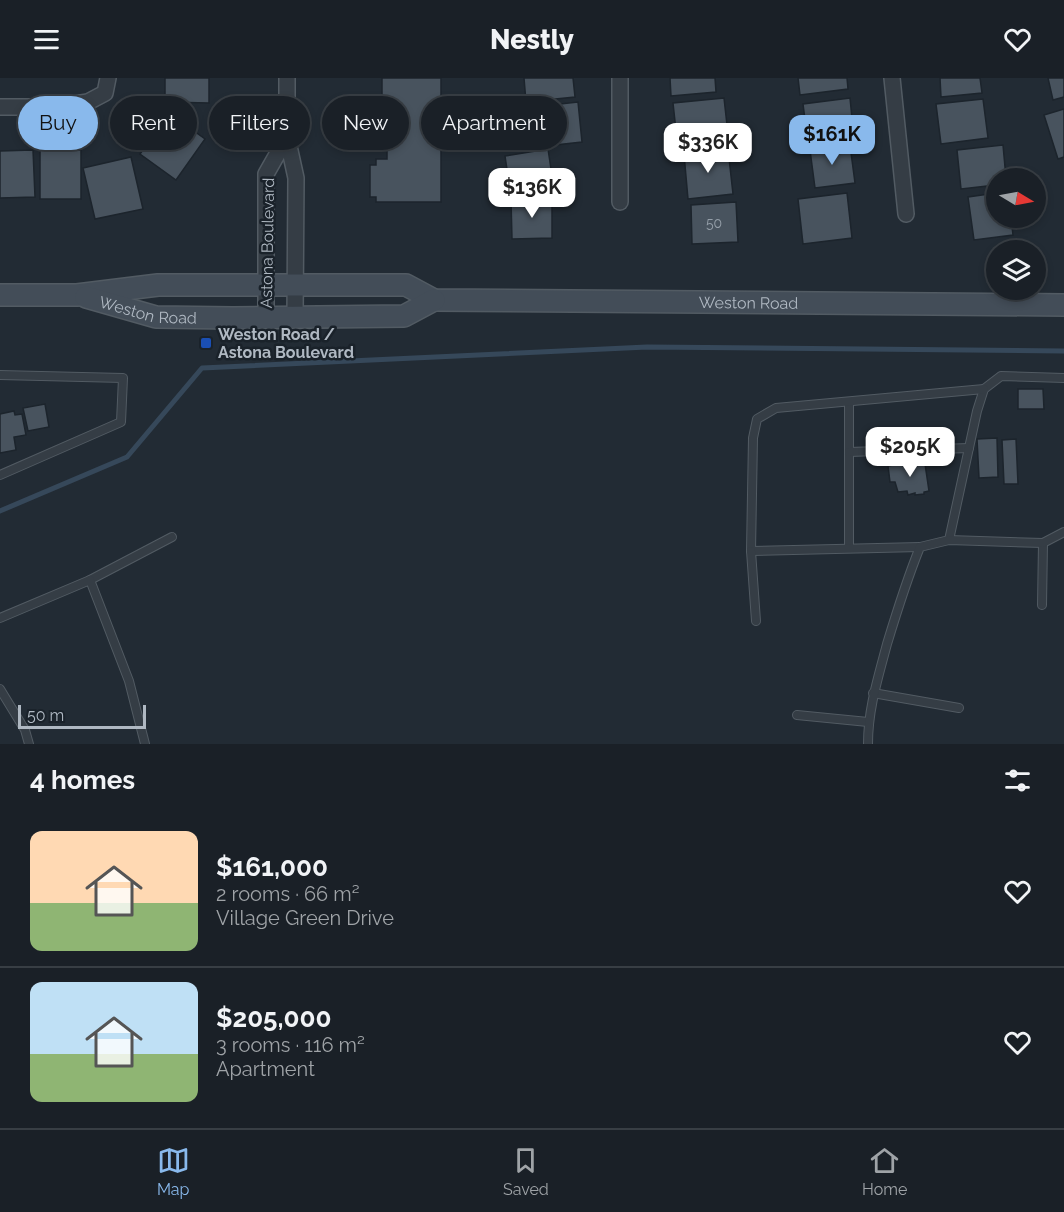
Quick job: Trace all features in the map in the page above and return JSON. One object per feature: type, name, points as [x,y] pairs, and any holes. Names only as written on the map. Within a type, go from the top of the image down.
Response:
[{"type":"main road","name":"Weston Road","points":[[0,295],[76,295],[158,285],[406,285],[434,300],[1064,305]]},
{"type":"main road","name":"Weston Road","points":[[76,295],[156,317],[404,316],[434,300]]},
{"type":"street","points":[[0,107],[55,106],[88,102],[105,93],[108,78]]},
{"type":"street","name":"Astona Boulevard","points":[[287,78],[287,96]]},
{"type":"street","points":[[620,78],[620,202]]},
{"type":"street","points":[[892,78],[906,214]]},
{"type":"street","name":"Astona Boulevard","points":[[266,317],[266,174],[279,150]]},
{"type":"street","name":"Astona Boulevard","points":[[290,150],[296,177],[296,317]]},
{"type":"lane","points":[[0,375],[123,378],[121,422],[0,475]]},
{"type":"lane","points":[[756,621],[751,551],[753,438],[757,419],[776,408],[984,389],[1001,376],[1064,378]]},
{"type":"lane","points":[[948,540],[984,389]]},
{"type":"lane","points":[[849,402],[849,548]]},
{"type":"lane","points":[[849,452],[969,448]]},
{"type":"lane","points":[[751,551],[920,547],[948,540],[1043,543],[1064,532]]},
{"type":"lane","points":[[0,618],[90,580],[172,537]]},
{"type":"lane","points":[[1042,605],[1043,543]]},
{"type":"lane","points":[[868,744],[868,722],[873,693],[904,587],[920,547]]},
{"type":"lane","points":[[90,580],[129,681],[145,744]]},
{"type":"lane","points":[[1,693],[25,730],[29,744]]},
{"type":"lane","points":[[873,693],[958,708]]},
{"type":"lane","points":[[797,715],[868,722]]},
{"type":"building","points":[[165,78],[209,78],[209,103],[197,103],[197,96],[165,96]]},
{"type":"building","points":[[382,78],[441,78],[441,96],[421,96],[421,150],[441,150],[441,202],[376,202],[376,197],[370,197],[370,165],[376,165],[376,159],[387,159],[387,150],[409,150],[409,96],[382,96]]},
{"type":"building","points":[[524,78],[573,78],[575,97],[526,96]]},
{"type":"building","points":[[670,78],[715,78],[716,92],[671,96]]},
{"type":"building","points":[[798,78],[847,78],[848,89],[800,95]]},
{"type":"building","points":[[940,78],[980,78],[982,93],[941,97]]},
{"type":"building","points":[[1048,78],[1064,78],[1064,97],[1053,100]]},
{"type":"building","points":[[724,98],[729,143],[678,149],[673,103]]},
{"type":"building","points":[[850,98],[854,138],[808,143],[803,104]]},
{"type":"building","points":[[983,99],[988,138],[941,144],[936,104]]},
{"type":"building","points":[[578,102],[582,142],[567,144],[567,103]]},
{"type":"building","points":[[1064,109],[1064,157],[1058,159],[1044,115]]},
{"type":"building","points":[[197,133],[205,139],[176,180],[140,154],[143,150],[197,150]]},
{"type":"building","points":[[850,145],[855,183],[815,188],[810,150]]},
{"type":"building","points":[[1003,145],[1005,168],[986,168],[986,186],[961,189],[957,150]]},
{"type":"building","points":[[728,149],[733,194],[688,199],[684,154]]},
{"type":"building","points":[[33,150],[35,197],[0,198],[0,151]]},
{"type":"building","points":[[40,150],[81,150],[81,199],[40,199]]},
{"type":"building","points":[[548,150],[554,189],[511,196],[505,156]]},
{"type":"building","points":[[131,157],[143,209],[95,219],[83,168]]},
{"type":"building","points":[[847,193],[852,238],[803,244],[798,199]]},
{"type":"building","points":[[986,194],[986,228],[1012,228],[1013,235],[974,240],[968,197]]},
{"type":"building","points":[[552,199],[552,238],[512,239],[511,200]]},
{"type":"building","points":[[736,202],[738,242],[692,244],[691,205]]},
{"type":"building","points":[[1018,389],[1043,389],[1044,409],[1018,409]]},
{"type":"building","points":[[45,404],[49,427],[28,431],[23,408]]},
{"type":"building","points":[[14,411],[15,415],[22,414],[26,435],[14,437],[16,450],[0,453],[0,414]]},
{"type":"building","points":[[997,438],[998,477],[979,478],[977,439]]},
{"type":"building","points":[[1016,439],[1018,484],[1004,484],[1002,440]]},
{"type":"building","points":[[903,463],[904,466],[925,464],[929,491],[915,495],[915,493],[908,495],[907,491],[898,492],[895,482],[890,482],[888,466]]},
{"type":"waterway","points":[[0,511],[127,457],[202,368],[647,347],[1064,351]]},
{"type":"place","name":"Weston Road / Astona Boulevard","points":[[206,343]]}]
